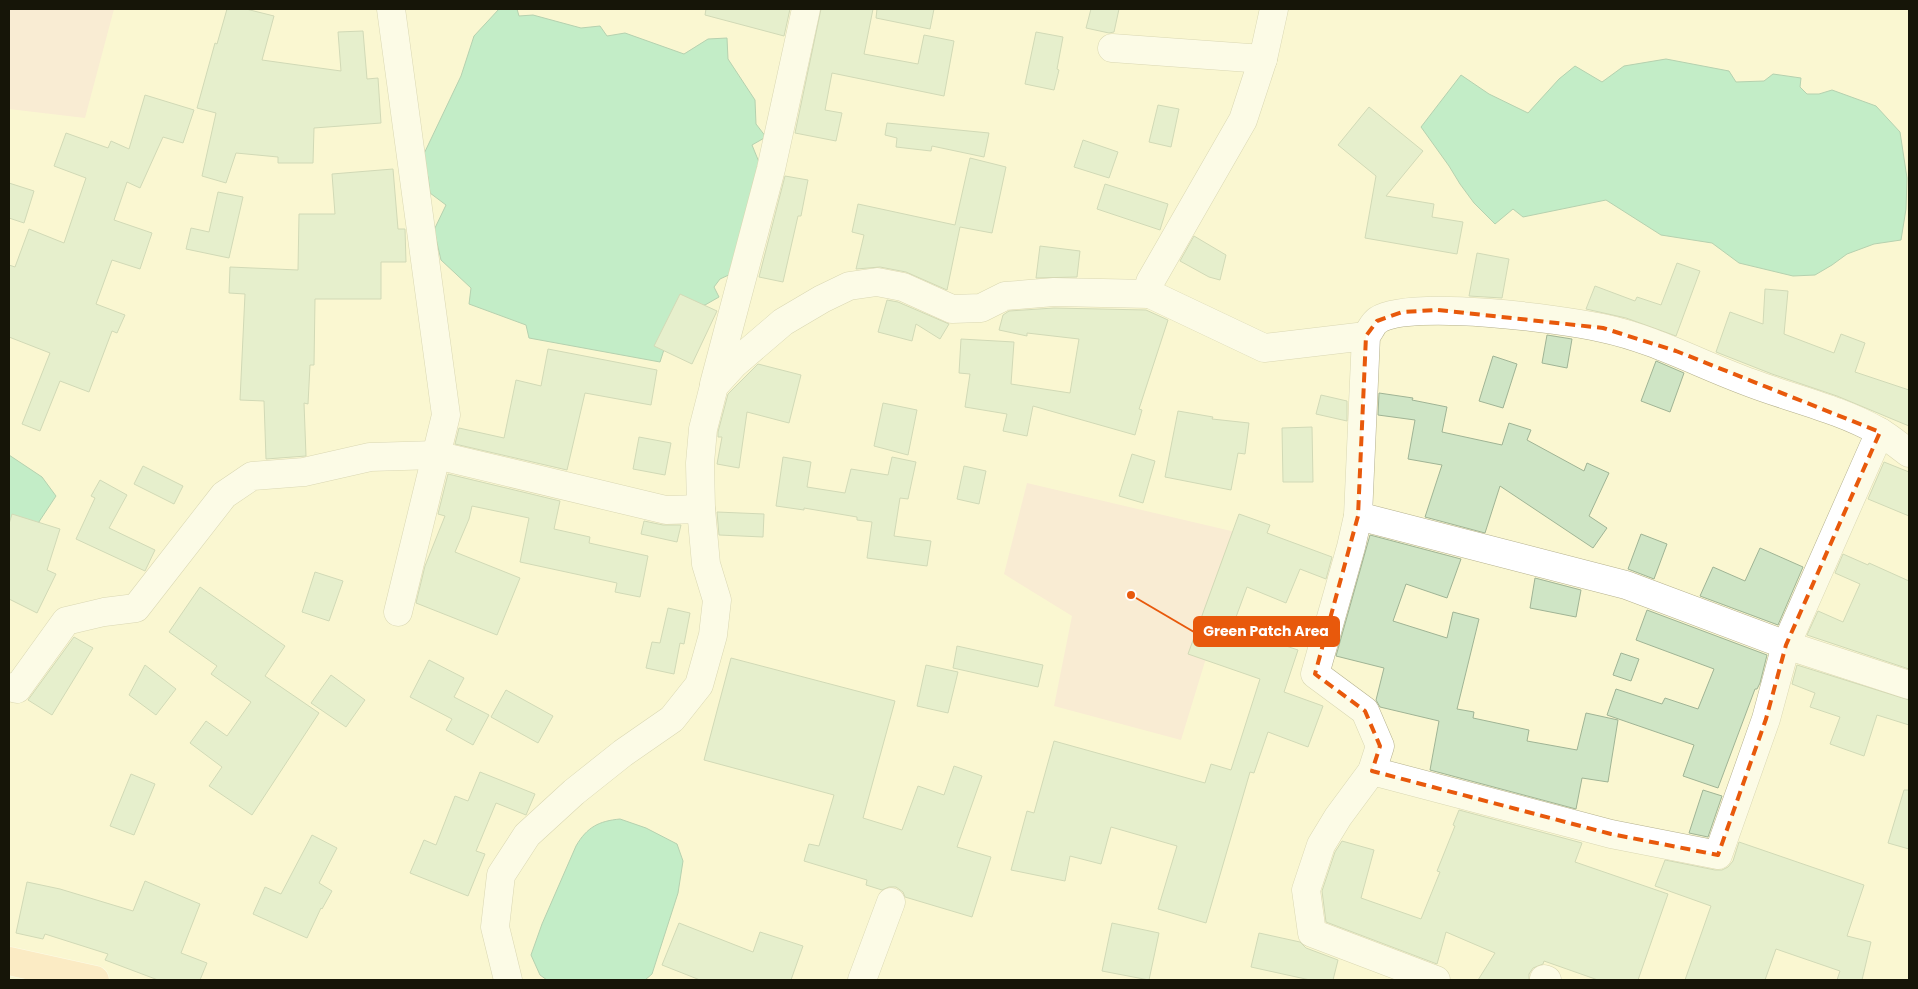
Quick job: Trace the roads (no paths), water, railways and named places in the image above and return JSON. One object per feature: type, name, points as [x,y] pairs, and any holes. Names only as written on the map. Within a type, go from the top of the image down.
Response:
[{"type":"main road","points":[[9,961],[62,977],[95,980]]},
{"type":"street","points":[[391,9],[446,415],[398,612]]},
{"type":"street","points":[[508,980],[495,927],[501,875],[527,834],[602,770],[672,719],[699,685],[713,635],[717,600],[706,564],[701,509],[700,463],[703,429],[771,169],[806,9]]},
{"type":"street","points":[[1150,294],[1150,282],[1243,120],[1263,60],[1274,9]]},
{"type":"street","points":[[1112,48],[1263,60]]},
{"type":"street","points":[[714,386],[746,353],[783,322],[822,299],[849,286],[876,282],[903,287],[952,309],[981,308],[1005,296],[1054,292],[1150,294],[1264,348],[1366,336]]},
{"type":"street","points":[[1436,980],[1312,934],[1306,890],[1320,846],[1338,817],[1372,771],[1380,746],[1365,711],[1314,674],[1351,547],[1358,516],[1366,336],[1377,321],[1402,312],[1438,310],[1547,320],[1603,328],[1676,351],[1750,383],[1809,403],[1880,432],[1909,453]]},
{"type":"street","points":[[1372,771],[1611,834],[1718,855],[1766,720],[1786,645],[1880,432]]},
{"type":"street","points":[[9,687],[17,689],[66,621],[104,612],[136,608],[224,495],[252,476],[304,472],[370,457],[436,455],[666,510],[701,509]]},
{"type":"street","points":[[1358,516],[1626,585],[1786,645],[1909,685]]},
{"type":"street","points":[[862,980],[891,902]]},
{"type":"place","name":"Green Patch Area","points":[[1131,595]]}]
